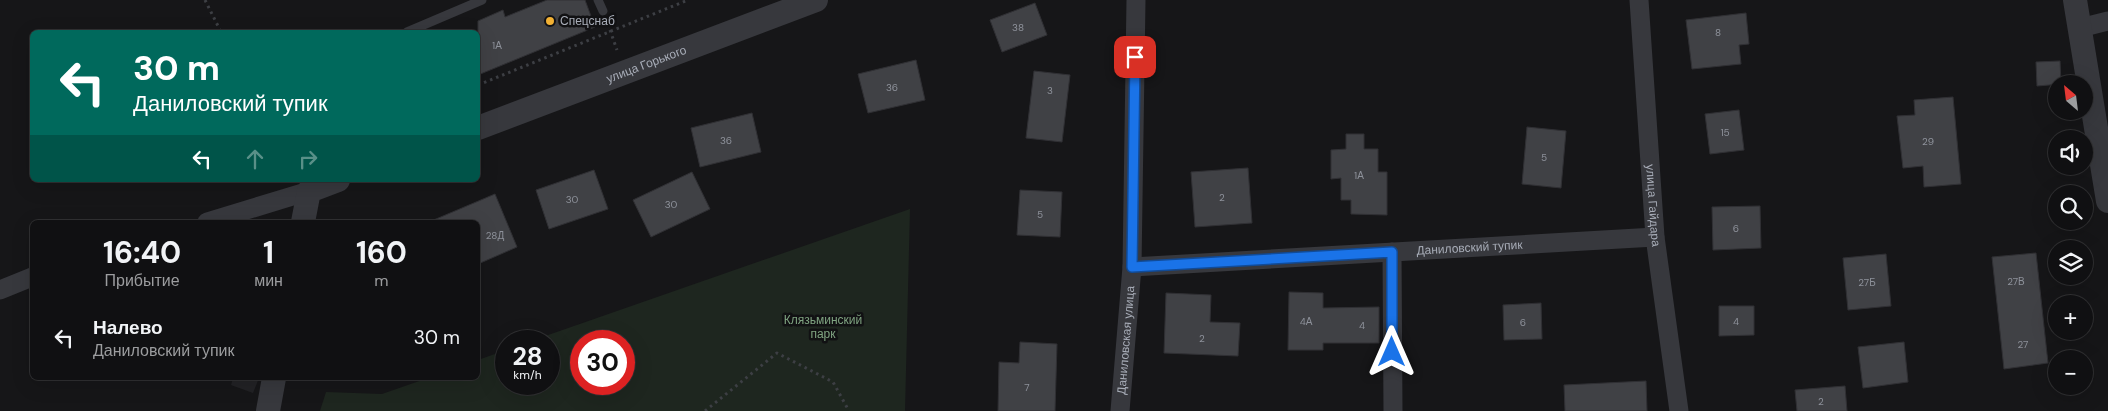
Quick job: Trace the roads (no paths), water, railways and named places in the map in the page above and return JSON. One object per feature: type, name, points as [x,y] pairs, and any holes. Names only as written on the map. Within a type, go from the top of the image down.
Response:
[{"type":"street","name":"улица Горького","points":[[480,127],[816,0]]},
{"type":"street","name":"Даниловская улица","points":[[1120,411],[1132,267],[1136,0]]},
{"type":"street","name":"улица Гайдара","points":[[1639,0],[1655,237],[1680,411]]},
{"type":"street","points":[[2075,0],[2108,201]]},
{"type":"street","points":[[2080,28],[2108,21]]},
{"type":"street","points":[[213,220],[307,186],[328,182]]},
{"type":"street","points":[[304,220],[307,186]]},
{"type":"street","name":"Даниловский тупик","points":[[1132,267],[1655,237]]},
{"type":"street","points":[[1392,252],[1393,411]]},
{"type":"street","points":[[0,290],[30,278]]},
{"type":"street","points":[[268,411],[274,380]]},
{"type":"lane","points":[[412,30],[482,0]]},
{"type":"lane","points":[[598,0],[603,11]]},
{"type":"place","name":"Спецснаб","points":[[550,21]]},
{"type":"park label","name":"Клязьминский парк","points":[[823,327]]}]
